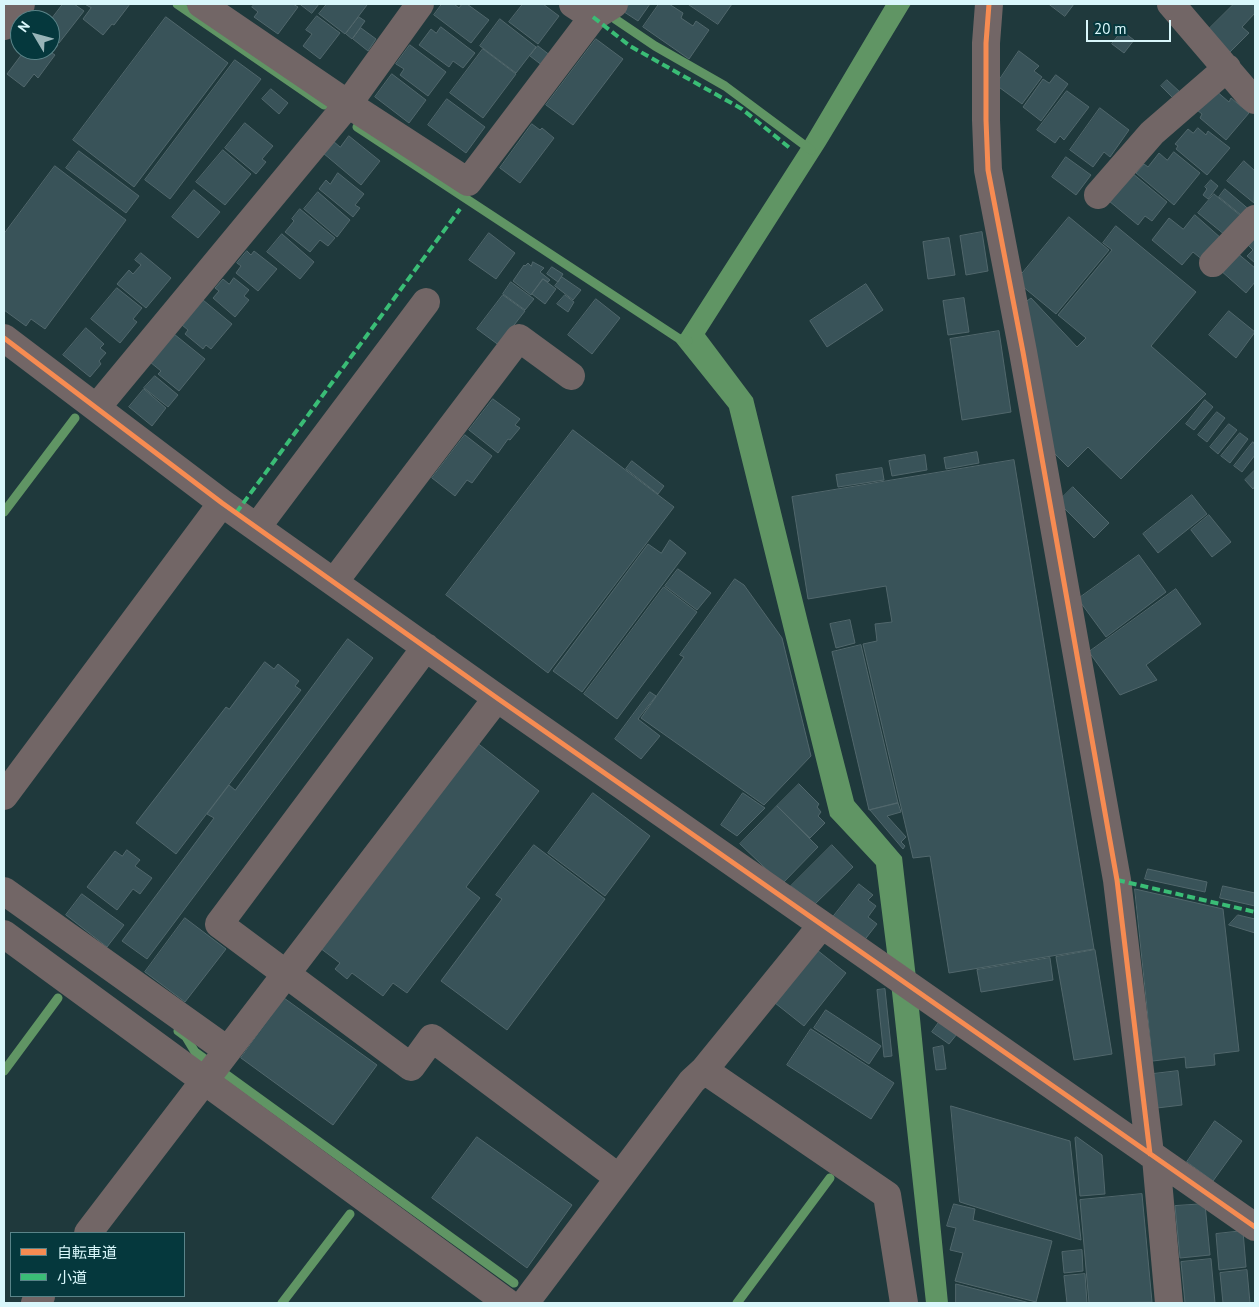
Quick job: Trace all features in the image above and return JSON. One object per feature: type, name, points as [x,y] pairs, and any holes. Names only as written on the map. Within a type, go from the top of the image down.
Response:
[{"type":"street","points":[[4,26],[21,4]]},
{"type":"street","points":[[201,4],[231,12],[348,104],[468,182],[594,8]]},
{"type":"street","points":[[97,407],[348,104],[420,4]]},
{"type":"street","points":[[989,4],[986,43],[988,170],[1023,352],[1117,880],[1153,1156],[1169,1303]]},
{"type":"street","points":[[1171,4],[1255,100]]},
{"type":"street","points":[[1098,195],[1152,134],[1227,68]]},
{"type":"street","points":[[1213,263],[1255,219]]},
{"type":"street","points":[[257,527],[426,302]]},
{"type":"street","points":[[4,338],[222,503],[497,698],[1255,1228]]},
{"type":"street","points":[[334,582],[519,338],[571,376]]},
{"type":"street","points":[[4,796],[222,503]]},
{"type":"street","points":[[426,647],[219,924],[412,1067],[432,1038],[619,1178]]},
{"type":"street","points":[[89,1232],[497,698]]},
{"type":"street","points":[[4,891],[214,1067],[508,1303]]},
{"type":"street","points":[[525,1303],[692,1081],[704,1070],[822,925]]},
{"type":"street","points":[[4,934],[214,1067]]},
{"type":"street","points":[[704,1070],[887,1195],[904,1303]]},
{"type":"shaded area","points":[[886,4],[911,4],[825,146],[705,334],[753,398],[854,801],[902,857],[916,978],[948,1303],[926,1303],[876,865],[830,816],[729,408],[676,342],[803,144]]},
{"type":"building","points":[[63,4],[74,4],[84,11],[60,42],[60,10],[58,10]]},
{"type":"building","points":[[85,4],[130,4],[114,25],[112,24],[103,35],[83,19],[91,8]]},
{"type":"building","points":[[255,4],[293,4],[298,7],[278,34],[254,17],[258,12],[252,7]]},
{"type":"building","points":[[300,4],[319,4],[312,13]]},
{"type":"building","points":[[327,4],[367,5],[345,34],[319,14]]},
{"type":"building","points":[[442,4],[454,4],[459,8],[462,4],[467,4],[489,20],[471,43],[434,15]]},
{"type":"building","points":[[523,4],[543,4],[559,16],[538,44],[509,22]]},
{"type":"building","points":[[631,4],[650,4],[638,21],[621,10]]},
{"type":"building","points":[[659,4],[669,4],[683,13],[681,18],[693,26],[696,21],[709,30],[689,59],[643,27]]},
{"type":"building","points":[[688,4],[732,4],[718,24]]},
{"type":"building","points":[[1049,4],[1074,4],[1065,16]]},
{"type":"building","points":[[1234,4],[1255,4],[1255,13],[1242,27],[1249,33],[1229,53],[1207,31]]},
{"type":"building","points":[[317,16],[340,33],[320,59],[303,46],[312,34],[306,30]]},
{"type":"building","points":[[166,17],[228,63],[134,187],[73,140]]},
{"type":"building","points":[[359,17],[365,21],[352,39],[346,34]]},
{"type":"building","points":[[500,19],[536,47],[516,73],[480,46]]},
{"type":"building","points":[[441,27],[475,53],[463,68],[453,61],[449,67],[419,45],[431,29],[436,33]]},
{"type":"building","points":[[361,28],[376,39],[368,51],[353,39]]},
{"type":"building","points":[[1122,31],[1134,40],[1124,53],[1112,44]]},
{"type":"building","points":[[596,39],[623,59],[573,125],[546,105]]},
{"type":"building","points":[[410,45],[446,72],[428,96],[400,75],[404,69],[396,64]]},
{"type":"building","points":[[538,46],[551,56],[543,66],[530,56]]},
{"type":"building","points":[[483,49],[516,74],[483,118],[450,93]]},
{"type":"building","points":[[1019,51],[1039,66],[1034,71],[1042,77],[1022,104],[996,85]]},
{"type":"building","points":[[18,60],[51,60],[38,78],[34,74],[24,87],[7,74]]},
{"type":"building","points":[[235,60],[261,79],[170,199],[145,180]]},
{"type":"building","points":[[392,74],[426,100],[409,123],[375,97]]},
{"type":"building","points":[[1056,75],[1068,84],[1041,121],[1023,107],[1043,79],[1049,83]]},
{"type":"building","points":[[1167,80],[1181,93],[1175,100],[1161,86]]},
{"type":"building","points":[[271,89],[288,103],[279,114],[262,99]]},
{"type":"building","points":[[1215,90],[1229,102],[1231,98],[1249,113],[1226,140],[1200,118],[1202,114],[1197,110]]},
{"type":"building","points":[[1067,91],[1089,107],[1064,140],[1060,136],[1055,143],[1037,130]]},
{"type":"building","points":[[447,99],[485,127],[466,153],[428,125]]},
{"type":"building","points":[[1100,108],[1129,130],[1110,157],[1104,152],[1093,167],[1070,150]]},
{"type":"building","points":[[245,123],[273,146],[262,159],[266,162],[256,174],[225,148]]},
{"type":"building","points":[[532,124],[540,130],[542,128],[554,138],[520,183],[500,168]]},
{"type":"building","points":[[1198,128],[1206,135],[1208,131],[1230,148],[1207,175],[1176,149],[1178,146],[1175,144],[1188,129],[1193,133]]},
{"type":"building","points":[[349,136],[380,161],[361,185],[323,153],[333,141],[340,147]]},
{"type":"building","points":[[223,150],[251,174],[225,205],[196,182]]},
{"type":"building","points":[[79,151],[139,196],[126,213],[66,168]]},
{"type":"building","points":[[1174,152],[1200,173],[1174,205],[1136,173],[1144,164],[1148,167],[1159,153],[1167,160]]},
{"type":"building","points":[[1066,157],[1091,175],[1076,195],[1052,177]]},
{"type":"building","points":[[1244,161],[1255,171],[1254,203],[1227,181]]},
{"type":"building","points":[[55,166],[126,220],[45,329],[31,319],[26,326],[4,310],[4,234]]},
{"type":"building","points":[[338,173],[364,194],[355,205],[360,208],[353,217],[319,189],[326,180],[330,184]]},
{"type":"building","points":[[1132,173],[1167,202],[1152,221],[1145,216],[1138,225],[1109,201]]},
{"type":"building","points":[[1211,180],[1218,186],[1208,199],[1203,195],[1207,189],[1205,187]]},
{"type":"building","points":[[1225,189],[1252,212],[1246,219],[1219,197]]},
{"type":"building","points":[[194,190],[220,212],[198,238],[172,217]]},
{"type":"building","points":[[318,192],[350,220],[337,237],[304,209]]},
{"type":"building","points":[[1214,194],[1241,216],[1225,235],[1198,213]]},
{"type":"building","points":[[300,209],[335,238],[328,246],[320,240],[310,252],[285,232],[294,221],[292,219]]},
{"type":"building","points":[[1195,215],[1222,239],[1204,261],[1193,252],[1182,265],[1152,240],[1169,218],[1183,229]]},
{"type":"building","points":[[1069,217],[1109,250],[1056,314],[1016,281]]},
{"type":"building","points":[[1116,226],[1196,292],[1151,346],[1206,394],[1121,479],[1088,447],[1068,467],[1053,452],[1024,303],[1031,298],[1077,347],[1086,338],[1058,315],[1112,250],[1103,243]]},
{"type":"building","points":[[1255,231],[1255,263],[1247,256],[1253,250],[1245,242]]},
{"type":"building","points":[[982,232],[988,271],[966,275],[960,236]]},
{"type":"building","points":[[489,233],[515,253],[496,279],[469,260]]},
{"type":"building","points":[[282,234],[314,262],[300,279],[267,252]]},
{"type":"building","points":[[949,238],[955,275],[928,279],[923,242]]},
{"type":"building","points":[[247,251],[251,255],[254,251],[277,269],[258,291],[236,273],[241,266],[237,263]]},
{"type":"building","points":[[1236,252],[1255,268],[1255,282],[1246,293],[1220,270]]},
{"type":"building","points":[[141,253],[171,278],[146,308],[117,284],[129,270],[133,274],[141,265],[135,260]]},
{"type":"building","points":[[533,262],[544,268],[540,272],[550,280],[548,282],[543,279],[531,295],[513,281],[524,265],[528,263],[531,266]]},
{"type":"building","points":[[552,267],[563,274],[558,282],[547,274]]},
{"type":"building","points":[[562,277],[581,290],[573,300],[555,286]]},
{"type":"building","points":[[234,278],[249,290],[244,296],[249,300],[235,317],[213,298],[219,291],[215,288],[223,279],[229,284]]},
{"type":"building","points":[[543,279],[556,289],[545,304],[532,294]]},
{"type":"building","points":[[511,282],[534,299],[525,310],[503,294]]},
{"type":"building","points":[[866,284],[883,310],[827,347],[810,321]]},
{"type":"building","points":[[117,288],[142,308],[133,319],[137,322],[120,343],[91,319]]},
{"type":"building","points":[[503,295],[525,311],[500,346],[477,329]]},
{"type":"building","points":[[565,295],[574,302],[568,312],[557,304]]},
{"type":"building","points":[[964,298],[969,332],[948,335],[943,301]]},
{"type":"building","points":[[596,299],[620,318],[592,354],[568,335]]},
{"type":"building","points":[[203,300],[232,324],[211,349],[206,345],[203,349],[185,334],[188,330],[182,325]]},
{"type":"building","points":[[1229,311],[1255,332],[1236,358],[1209,335]]},
{"type":"building","points":[[86,328],[104,344],[100,348],[106,353],[99,361],[101,364],[90,377],[63,355]]},
{"type":"building","points":[[999,331],[1011,412],[962,420],[950,339]]},
{"type":"building","points":[[174,334],[205,359],[179,391],[158,374],[161,371],[150,362]]},
{"type":"building","points":[[155,376],[178,395],[168,407],[144,388]]},
{"type":"building","points":[[144,389],[166,408],[152,426],[129,407]]},
{"type":"building","points":[[493,399],[520,419],[515,425],[520,428],[510,440],[508,439],[498,453],[469,430]]},
{"type":"building","points":[[1205,400],[1213,407],[1194,430],[1186,424]]},
{"type":"building","points":[[1217,412],[1225,418],[1207,442],[1198,435]]},
{"type":"building","points":[[1229,424],[1237,430],[1218,454],[1210,447]]},
{"type":"building","points":[[573,430],[674,507],[548,673],[446,595]]},
{"type":"building","points":[[1240,433],[1248,439],[1230,463],[1221,456]]},
{"type":"building","points":[[465,435],[492,456],[472,483],[467,480],[455,496],[432,478]]},
{"type":"building","points":[[1253,442],[1255,445],[1255,455],[1242,472],[1234,466]]},
{"type":"building","points":[[977,452],[979,463],[946,469],[944,458]]},
{"type":"building","points":[[925,455],[927,470],[892,476],[889,461]]},
{"type":"building","points":[[1014,460],[1094,949],[949,973],[930,856],[913,858],[863,644],[877,641],[875,624],[892,622],[886,586],[808,599],[792,497]]},
{"type":"building","points":[[632,461],[664,486],[658,494],[626,469]]},
{"type":"building","points":[[882,468],[884,480],[838,487],[836,475]]},
{"type":"building","points":[[1255,470],[1255,486],[1253,489],[1245,480]]},
{"type":"building","points":[[1073,487],[1109,523],[1094,538],[1058,502]]},
{"type":"building","points":[[1192,495],[1207,514],[1158,553],[1143,534]]},
{"type":"building","points":[[1209,515],[1231,542],[1212,557],[1191,530]]},
{"type":"building","points":[[670,540],[686,553],[582,692],[553,671],[648,544],[661,553]]},
{"type":"building","points":[[1139,555],[1166,592],[1106,637],[1078,599]]},
{"type":"building","points":[[678,569],[711,593],[697,610],[665,586]]},
{"type":"building","points":[[735,579],[744,585],[782,638],[811,756],[764,805],[641,718],[684,657],[680,655]]},
{"type":"building","points":[[664,587],[697,612],[617,719],[584,694]]},
{"type":"building","points":[[1176,589],[1201,624],[1146,665],[1157,680],[1120,695],[1089,652]]},
{"type":"building","points":[[850,620],[855,643],[836,648],[830,624]]},
{"type":"building","points":[[348,639],[373,658],[147,959],[122,941],[214,818],[207,814],[229,785],[235,790]]},
{"type":"building","points":[[861,645],[898,803],[869,810],[832,652]]},
{"type":"building","points":[[265,662],[274,669],[278,664],[299,681],[295,686],[301,690],[176,854],[136,823],[226,707],[229,709]]},
{"type":"building","points":[[650,692],[656,696],[638,719],[660,736],[641,759],[615,739]]},
{"type":"building","points":[[476,742],[539,791],[466,887],[480,898],[407,993],[393,983],[383,996],[352,973],[347,979],[335,969],[340,963],[320,948]]},
{"type":"building","points":[[799,784],[819,804],[817,807],[821,812],[818,816],[825,823],[810,838],[777,806]]},
{"type":"building","points":[[593,793],[650,836],[605,896],[548,853]]},
{"type":"building","points":[[743,793],[765,808],[737,836],[721,825]]},
{"type":"building","points":[[898,803],[901,812],[887,816],[906,837],[901,842],[905,846],[903,849],[870,810]]},
{"type":"building","points":[[777,806],[818,847],[782,884],[740,844]]},
{"type":"building","points":[[534,845],[605,899],[507,1030],[441,981],[502,899],[496,895]]},
{"type":"building","points":[[832,845],[853,867],[815,904],[791,886]]},
{"type":"building","points":[[127,850],[140,860],[135,866],[152,878],[140,894],[133,889],[117,910],[87,887],[115,851],[122,856]]},
{"type":"building","points":[[1148,869],[1207,882],[1205,892],[1145,879]]},
{"type":"building","points":[[859,884],[873,895],[868,900],[876,906],[868,917],[877,924],[863,942],[833,917]]},
{"type":"building","points":[[1223,886],[1255,893],[1255,906],[1220,898]]},
{"type":"building","points":[[1135,889],[1223,909],[1239,1051],[1214,1054],[1215,1065],[1186,1068],[1185,1057],[1153,1061]]},
{"type":"building","points":[[82,894],[124,925],[107,947],[66,915]]},
{"type":"building","points":[[1238,915],[1255,919],[1255,933],[1229,925]]},
{"type":"building","points":[[185,918],[226,949],[185,1002],[145,972]]},
{"type":"building","points":[[817,950],[846,973],[804,1026],[775,1003]]},
{"type":"building","points":[[1095,950],[1112,1054],[1074,1060],[1056,957]]},
{"type":"building","points":[[1050,958],[1053,980],[981,992],[977,970]]},
{"type":"building","points":[[885,989],[892,1056],[884,1057],[877,990]]},
{"type":"building","points":[[284,998],[377,1065],[333,1125],[241,1058]]},
{"type":"building","points":[[826,1010],[881,1046],[869,1064],[814,1028]]},
{"type":"building","points":[[940,1021],[957,1034],[949,1044],[932,1032]]},
{"type":"building","points":[[811,1029],[894,1083],[871,1119],[787,1065]]},
{"type":"building","points":[[943,1046],[946,1069],[936,1070],[933,1048]]},
{"type":"building","points":[[1178,1071],[1182,1105],[1157,1108],[1153,1074]]},
{"type":"building","points":[[951,1106],[1070,1141],[1081,1240],[960,1202]]},
{"type":"building","points":[[1215,1121],[1242,1141],[1213,1181],[1187,1162]]},
{"type":"building","points":[[477,1137],[572,1205],[527,1268],[432,1198]]},
{"type":"building","points":[[1077,1137],[1102,1155],[1105,1194],[1080,1196],[1075,1138]]},
{"type":"building","points":[[1142,1194],[1152,1302],[1089,1303],[1080,1200]]},
{"type":"building","points":[[954,1204],[975,1209],[973,1220],[1052,1241],[1036,1302],[955,1281],[963,1253],[950,1250],[956,1228],[947,1226]]},
{"type":"building","points":[[1205,1204],[1210,1255],[1180,1258],[1175,1206]]},
{"type":"building","points":[[1243,1231],[1246,1267],[1219,1270],[1216,1234]]},
{"type":"building","points":[[1082,1250],[1083,1271],[1064,1273],[1062,1252]]},
{"type":"building","points":[[1211,1259],[1215,1303],[1185,1303],[1181,1262]]},
{"type":"building","points":[[1247,1270],[1250,1303],[1223,1303],[1220,1273]]},
{"type":"building","points":[[1085,1274],[1087,1303],[1067,1303],[1064,1276]]},
{"type":"building","points":[[956,1284],[1030,1303],[956,1303]]},
{"type":"waterway","points":[[177,4],[324,105]]},
{"type":"waterway","points":[[615,19],[655,46],[725,86],[811,150]]},
{"type":"waterway","points":[[357,127],[678,338],[688,341]]},
{"type":"waterway","points":[[4,512],[75,418]]},
{"type":"waterway","points":[[4,1071],[58,998]]},
{"type":"waterway","points":[[178,1031],[186,1037],[195,1052],[514,1283]]},
{"type":"waterway","points":[[737,1303],[830,1178]]},
{"type":"waterway","points":[[282,1303],[350,1214]]},
{"type":"marked path","points":[[593,17],[630,46],[742,109],[791,149]]},
{"type":"marked path","points":[[236,513],[460,209]]},
{"type":"marked path","points":[[1117,880],[1255,912]]},
{"type":"cycle path","points":[[989,4],[986,43],[988,170],[1023,352],[1117,880],[1150,1154]]},
{"type":"cycle path","points":[[4,338],[222,503],[497,698],[1255,1227]]}]
